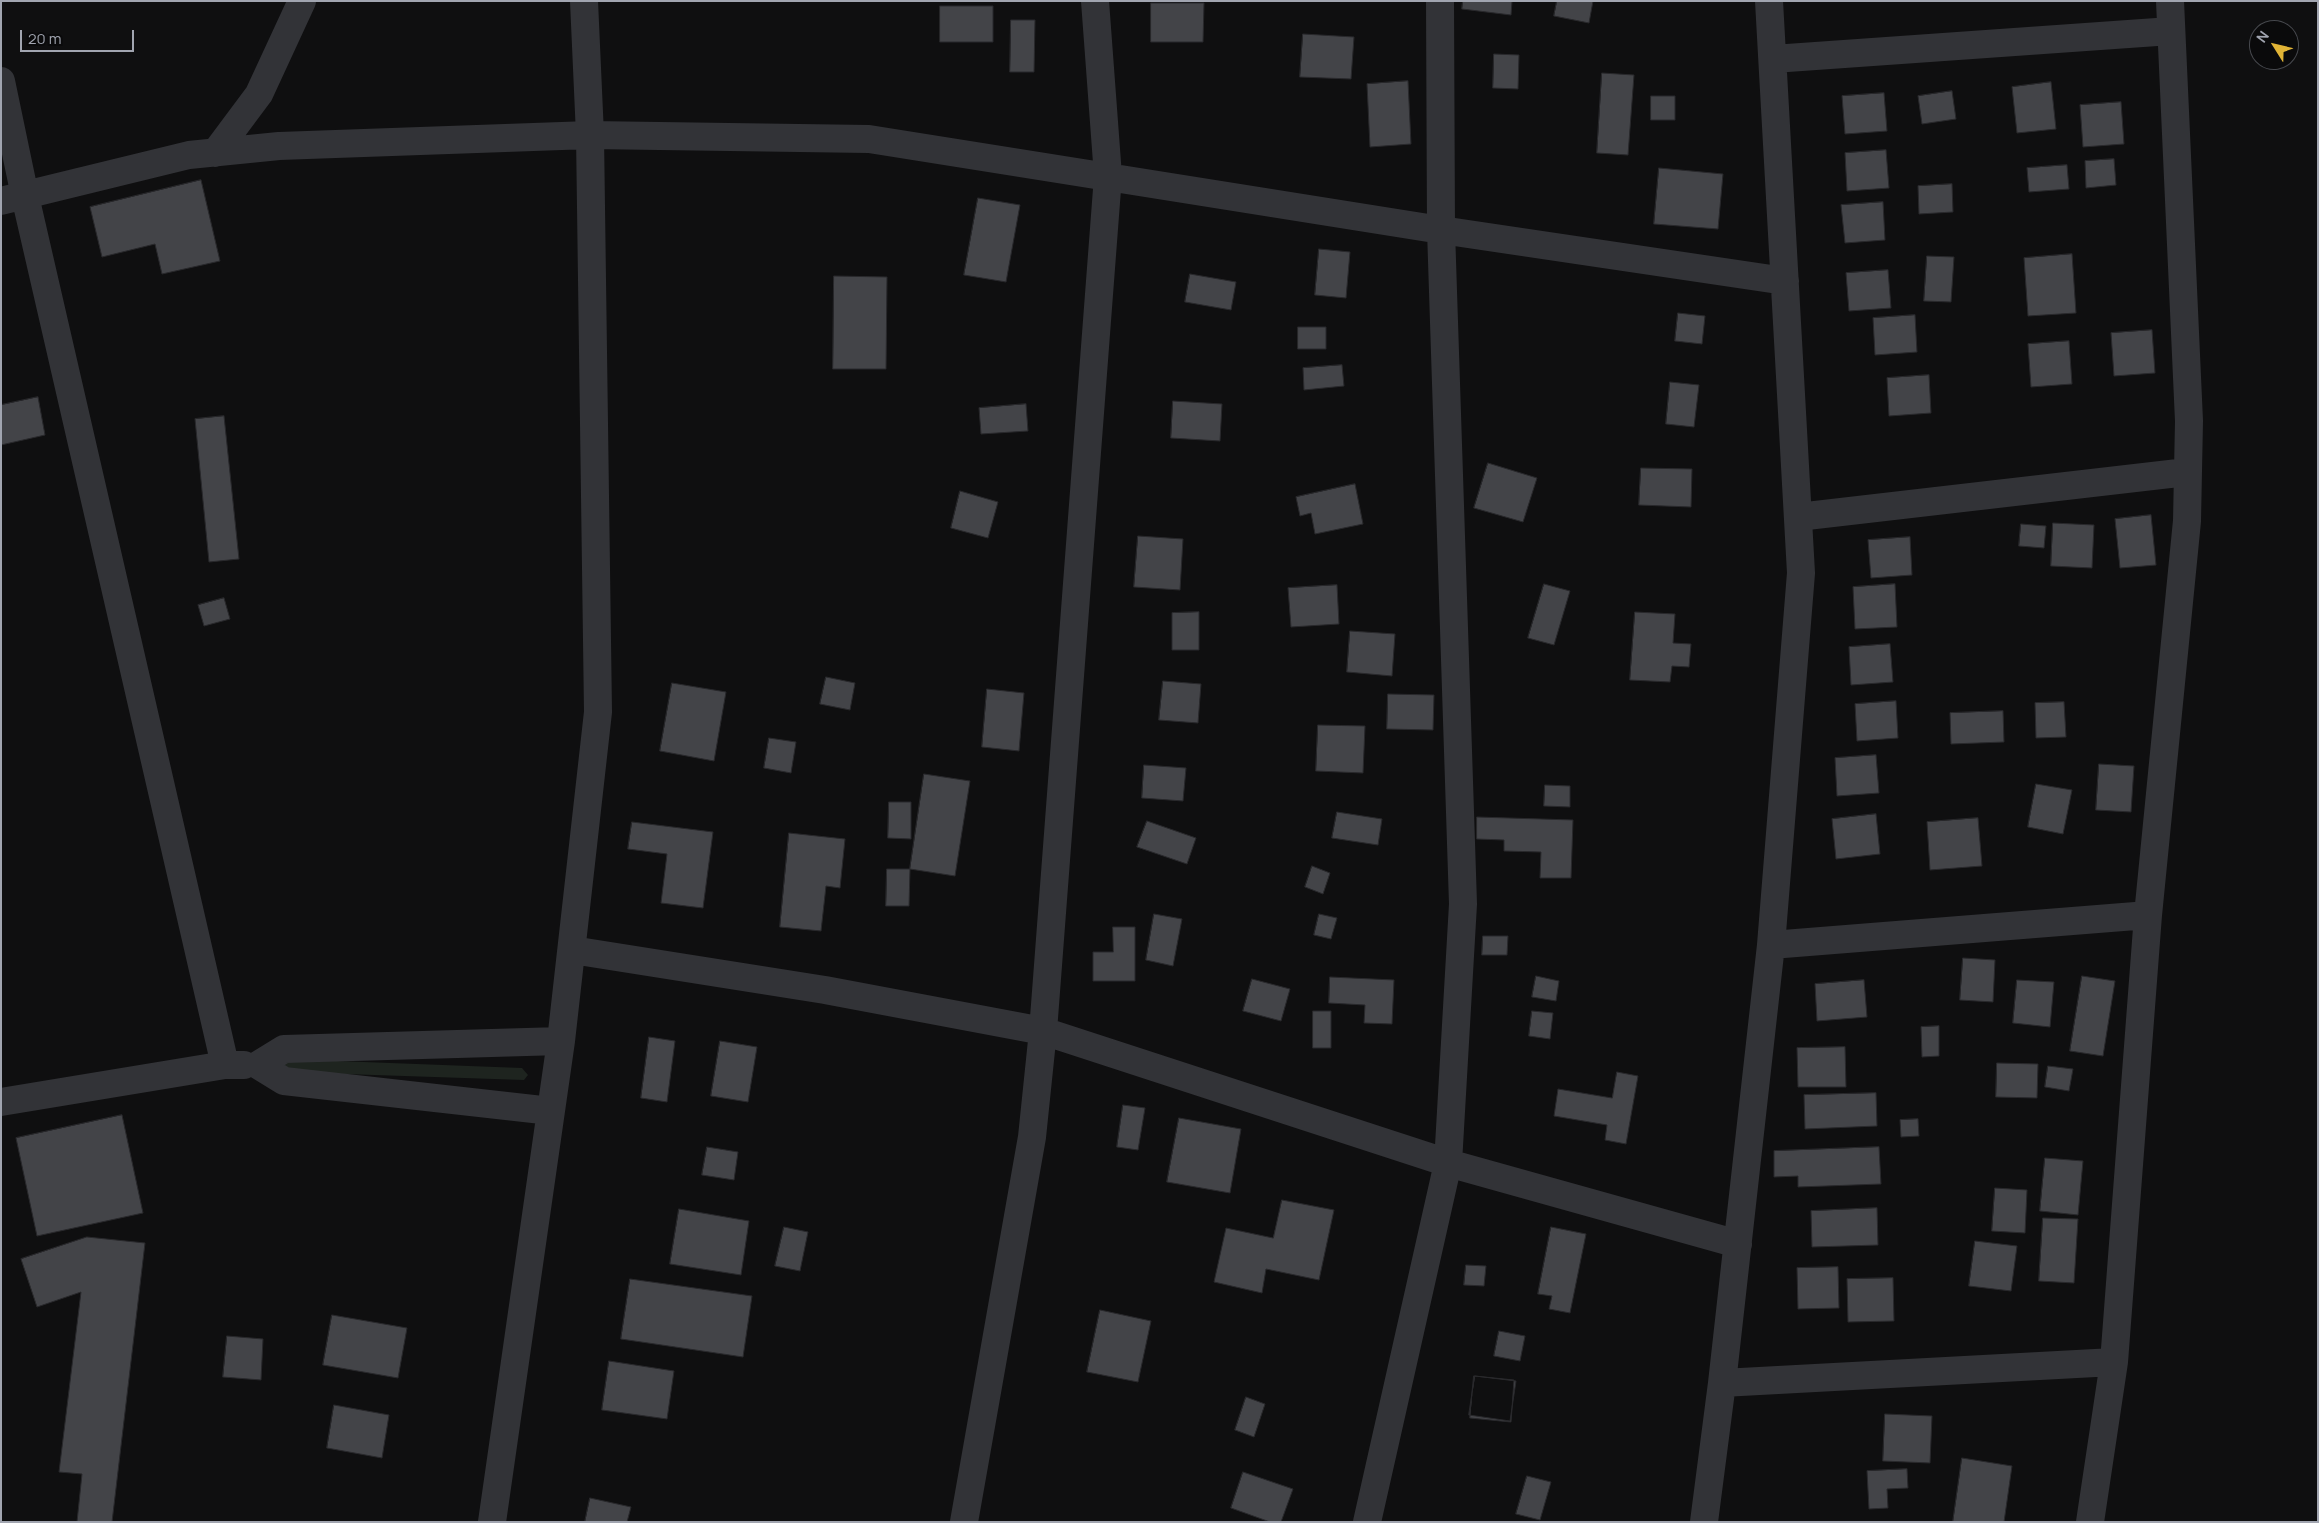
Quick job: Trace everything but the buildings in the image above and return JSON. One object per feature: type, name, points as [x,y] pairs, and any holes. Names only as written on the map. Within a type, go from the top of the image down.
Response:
[{"type":"street","points":[[215,152],[259,94],[302,1]]},
{"type":"street","points":[[492,1522],[561,1041],[598,712],[590,135],[584,1]]},
{"type":"street","points":[[964,1522],[1032,1137],[1042,1031],[1108,176],[1095,1]]},
{"type":"street","points":[[1367,1522],[1448,1163],[1463,904],[1441,230],[1440,1]]},
{"type":"street","points":[[1704,1522],[1722,1383],[1772,945],[1802,573],[1770,1]]},
{"type":"street","points":[[2090,1522],[2114,1362],[2148,915],[2187,521],[2189,421],[2170,1]]},
{"type":"street","points":[[1773,59],[2171,31]]},
{"type":"street","points":[[1,81],[13,199],[225,1065]]},
{"type":"street","points":[[13,199],[188,155],[279,146],[590,135],[869,139],[1441,230],[1785,281]]},
{"type":"street","points":[[1798,517],[2187,472]]},
{"type":"street","points":[[1772,945],[2148,915]]},
{"type":"street","points":[[572,950],[825,990],[1042,1031],[1448,1163],[1738,1244]]},
{"type":"street","points":[[1,1102],[225,1065],[258,1065],[284,1049],[561,1041]]},
{"type":"street","points":[[258,1065],[284,1081],[551,1111]]},
{"type":"street","points":[[1722,1383],[2114,1362]]},
{"type":"shaded area","points":[[285,1059],[522,1068],[528,1075],[524,1080],[284,1072],[280,1063]]}]
